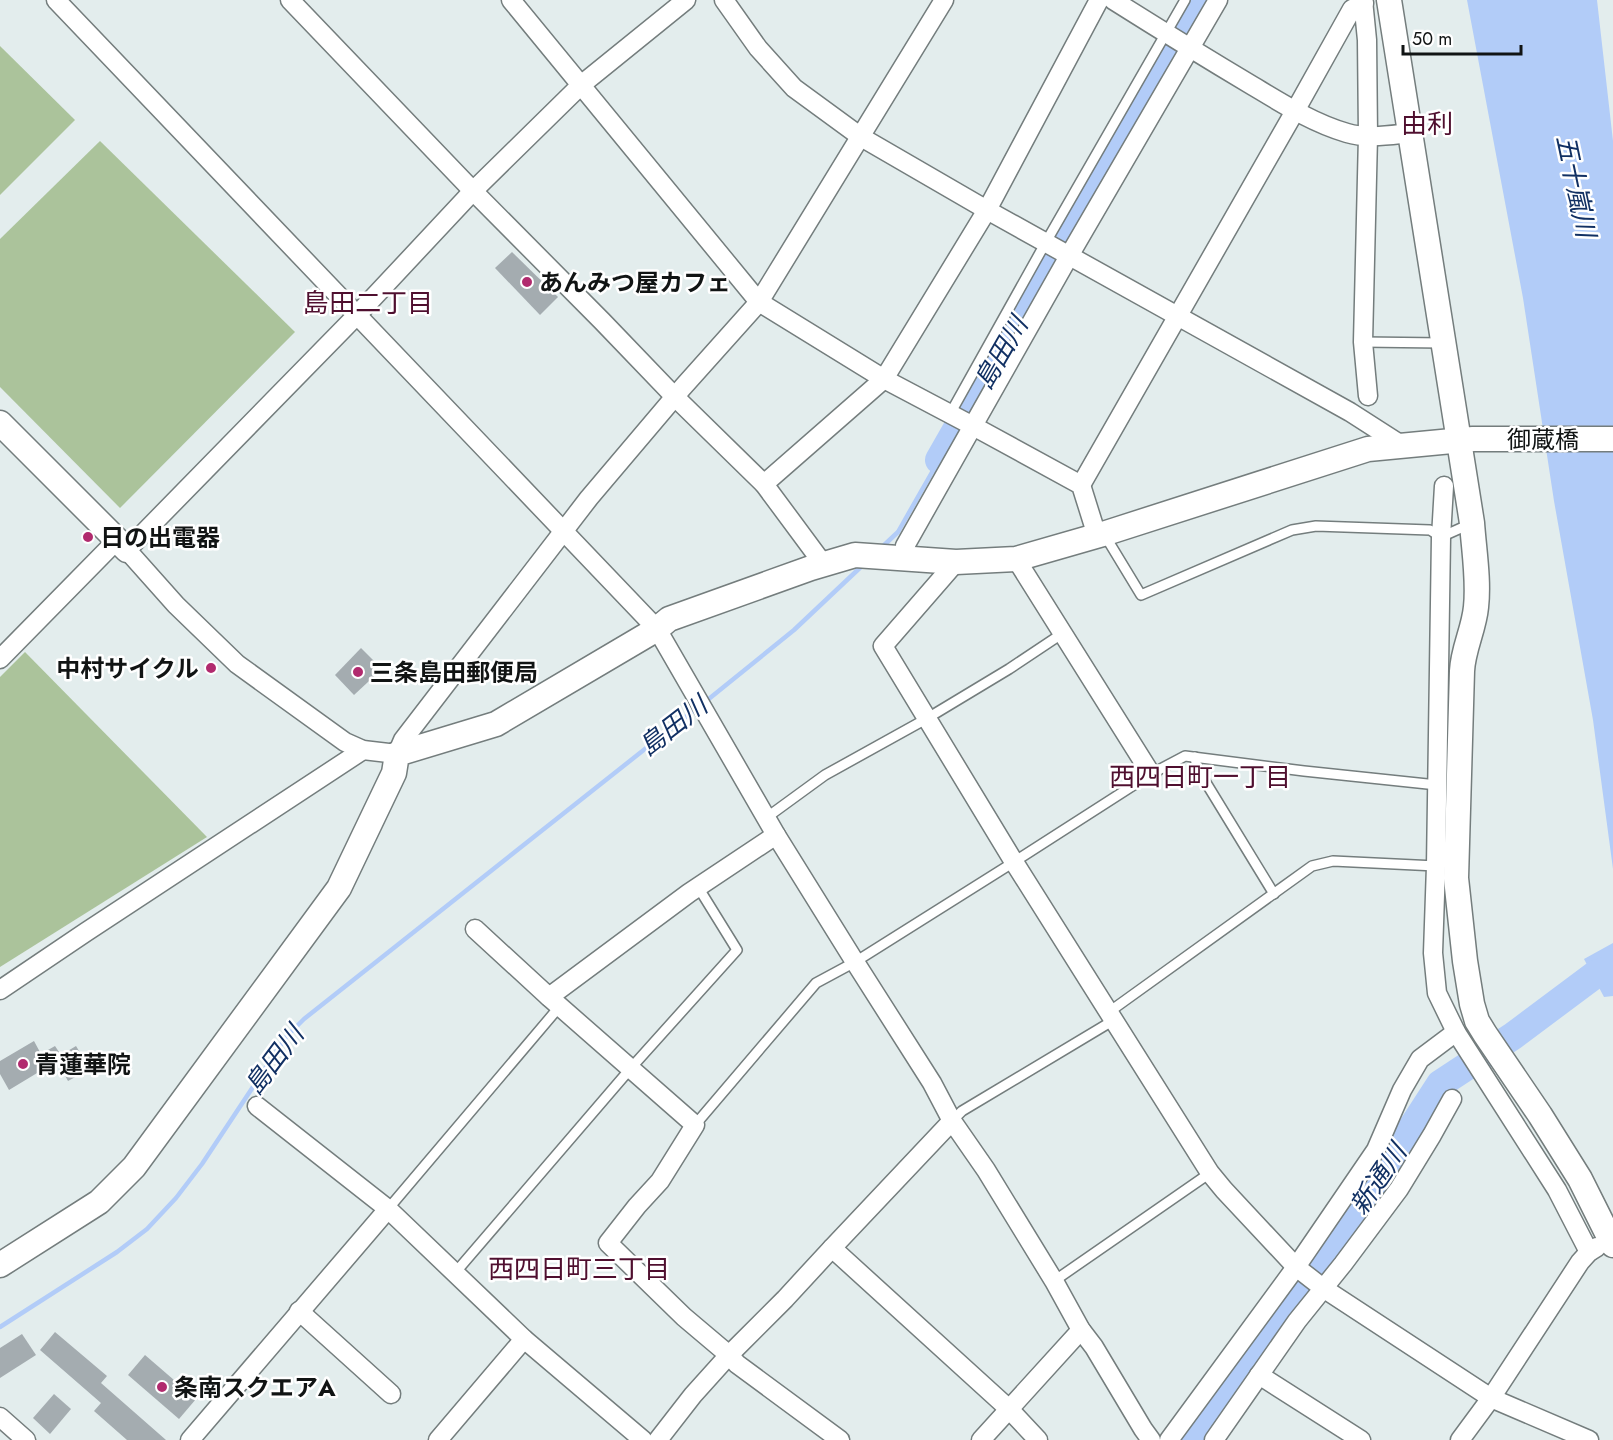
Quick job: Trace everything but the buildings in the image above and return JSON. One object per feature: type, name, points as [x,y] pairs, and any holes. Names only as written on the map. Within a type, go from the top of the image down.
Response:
[{"type":"street","points":[[56,0],[657,629],[776,835],[932,1083],[952,1120],[986,1170],[1054,1281],[1081,1330],[1094,1347],[1151,1440]]},
{"type":"street","points":[[290,0],[473,191],[675,397],[764,484],[824,565]]},
{"type":"street","points":[[511,0],[759,302],[884,379],[1081,485],[1100,535]]},
{"type":"street","points":[[0,659],[122,545],[357,315],[473,191],[581,85],[686,0]]},
{"type":"street","points":[[724,0],[758,48],[794,88],[861,137],[987,210],[1350,412],[1403,446]]},
{"type":"street","points":[[0,1266],[99,1202],[134,1167],[339,888],[394,773],[397,754],[403,740],[589,498],[759,302],[944,0]]},
{"type":"street","points":[[764,484],[884,379],[987,210],[1099,0]]},
{"type":"street","points":[[1113,0],[1189,48],[1318,122],[1348,134],[1368,136],[1410,133]]},
{"type":"street","points":[[907,559],[905,546],[1069,256],[1218,0]]},
{"type":"street","points":[[1389,0],[1443,343],[1466,440],[1477,586],[1473,625],[1463,655],[1456,878],[1472,1004],[1477,1021],[1485,1034],[1580,1179],[1611,1242],[1588,1252],[1580,1262],[1491,1398],[1460,1440]]},
{"type":"street","points":[[1081,485],[1296,111],[1352,9],[1363,2],[1367,40],[1368,136],[1363,342],[1368,396]]},
{"type":"street","points":[[0,423],[122,545],[176,605],[237,664],[345,742],[363,750],[397,754]]},
{"type":"street","name":"御蔵橋","points":[[397,754],[496,724],[657,629],[669,619],[855,555],[956,562],[1016,559],[1100,535],[1368,449],[1466,440],[1613,438]]},
{"type":"street","points":[[1444,486],[1433,952],[1437,993],[1456,1032],[1557,1190],[1588,1252]]},
{"type":"street","points":[[1016,559],[1151,774]]},
{"type":"street","points":[[956,562],[884,646],[1014,862],[1210,1173],[1299,1269],[1320,1286],[1491,1398],[1589,1440]]},
{"type":"street","points":[[0,990],[363,750]]},
{"type":"street","points":[[555,1002],[698,887],[776,835]]},
{"type":"street","points":[[475,929],[695,1125],[660,1181],[637,1206],[608,1244],[737,1364],[840,1440]]},
{"type":"street","points":[[1169,1440],[1299,1269],[1376,1150],[1402,1089],[1420,1059],[1456,1032]]},
{"type":"street","points":[[1215,1440],[1320,1286],[1343,1264],[1399,1189],[1452,1099]]},
{"type":"street","points":[[257,1106],[388,1209],[524,1339],[643,1440]]},
{"type":"street","points":[[658,1440],[693,1395],[729,1355],[785,1299],[952,1120]]},
{"type":"street","points":[[190,1440],[388,1209]]},
{"type":"street","points":[[832,1248],[1009,1409],[1038,1440]]},
{"type":"street","points":[[299,1311],[391,1394]]},
{"type":"street","points":[[981,1440],[1081,1330]]},
{"type":"street","points":[[438,1440],[524,1339]]},
{"type":"street","points":[[1259,1375],[1361,1440]]},
{"type":"street","points":[[0,1417],[26,1440]]},
{"type":"lane","points":[[950,414],[1049,244],[1185,0]]},
{"type":"lane","points":[[1363,342],[1443,343]]},
{"type":"lane","points":[[1100,535],[1141,595],[1292,530],[1316,526],[1430,530],[1441,537],[1472,523]]},
{"type":"lane","points":[[766,818],[825,775],[926,719],[1009,669],[1062,633]]},
{"type":"lane","points":[[695,1125],[816,983],[855,962],[1151,774],[1185,756],[1437,784]]},
{"type":"lane","points":[[1195,757],[1197,768],[1274,894]]},
{"type":"lane","points":[[952,1120],[962,1111],[1112,1016],[1312,866],[1333,861],[1436,866]]},
{"type":"lane","points":[[455,1273],[631,1068],[737,950],[698,887]]},
{"type":"lane","points":[[388,1209],[555,1002]]},
{"type":"lane","points":[[1054,1281],[1210,1173]]},
{"type":"green space","points":[[0,46],[75,120],[0,195]]},
{"type":"green space","points":[[100,141],[295,332],[120,508],[0,387],[0,239]]},
{"type":"green space","points":[[25,652],[207,837],[0,967],[0,677]]},
{"type":"water","name":"五十嵐川","points":[[1467,0],[1597,0],[1613,141],[1613,869],[1593,720],[1554,501],[1523,298]]},
{"type":"water","points":[[1613,943],[1613,996],[1604,997],[1584,959]]},
{"type":"waterway","name":"島田川","points":[[939,460],[1161,78],[1203,0]]},
{"type":"waterway","name":"島田川","points":[[881,548],[898,532],[939,460]]},
{"type":"waterway","name":"島田川","points":[[705,702],[794,630],[864,564]]},
{"type":"waterway","name":"島田川","points":[[0,1327],[117,1252],[147,1229],[176,1198],[202,1164],[286,1037],[304,1019],[698,707]]},
{"type":"waterway","name":"新通川","points":[[1191,1440],[1385,1172],[1440,1084],[1513,1036],[1596,974],[1613,968]]},
{"type":"place","name":"あんみつ屋カフェ","points":[[527,282]]},
{"type":"place","name":"日の出電器","points":[[88,537]]},
{"type":"place","name":"中村サイクル","points":[[211,668]]},
{"type":"place","name":"三条島田郵便局","points":[[358,672]]},
{"type":"place","name":"青蓮華院","points":[[23,1064]]},
{"type":"place","name":"条南スクエアA","points":[[162,1387]]},
{"type":"district","name":"由利","points":[[1427,124]]},
{"type":"district","name":"島田二丁目","points":[[368,303]]},
{"type":"district","name":"西四日町一丁目","points":[[1200,777]]},
{"type":"district","name":"西四日町三丁目","points":[[579,1269]]}]
